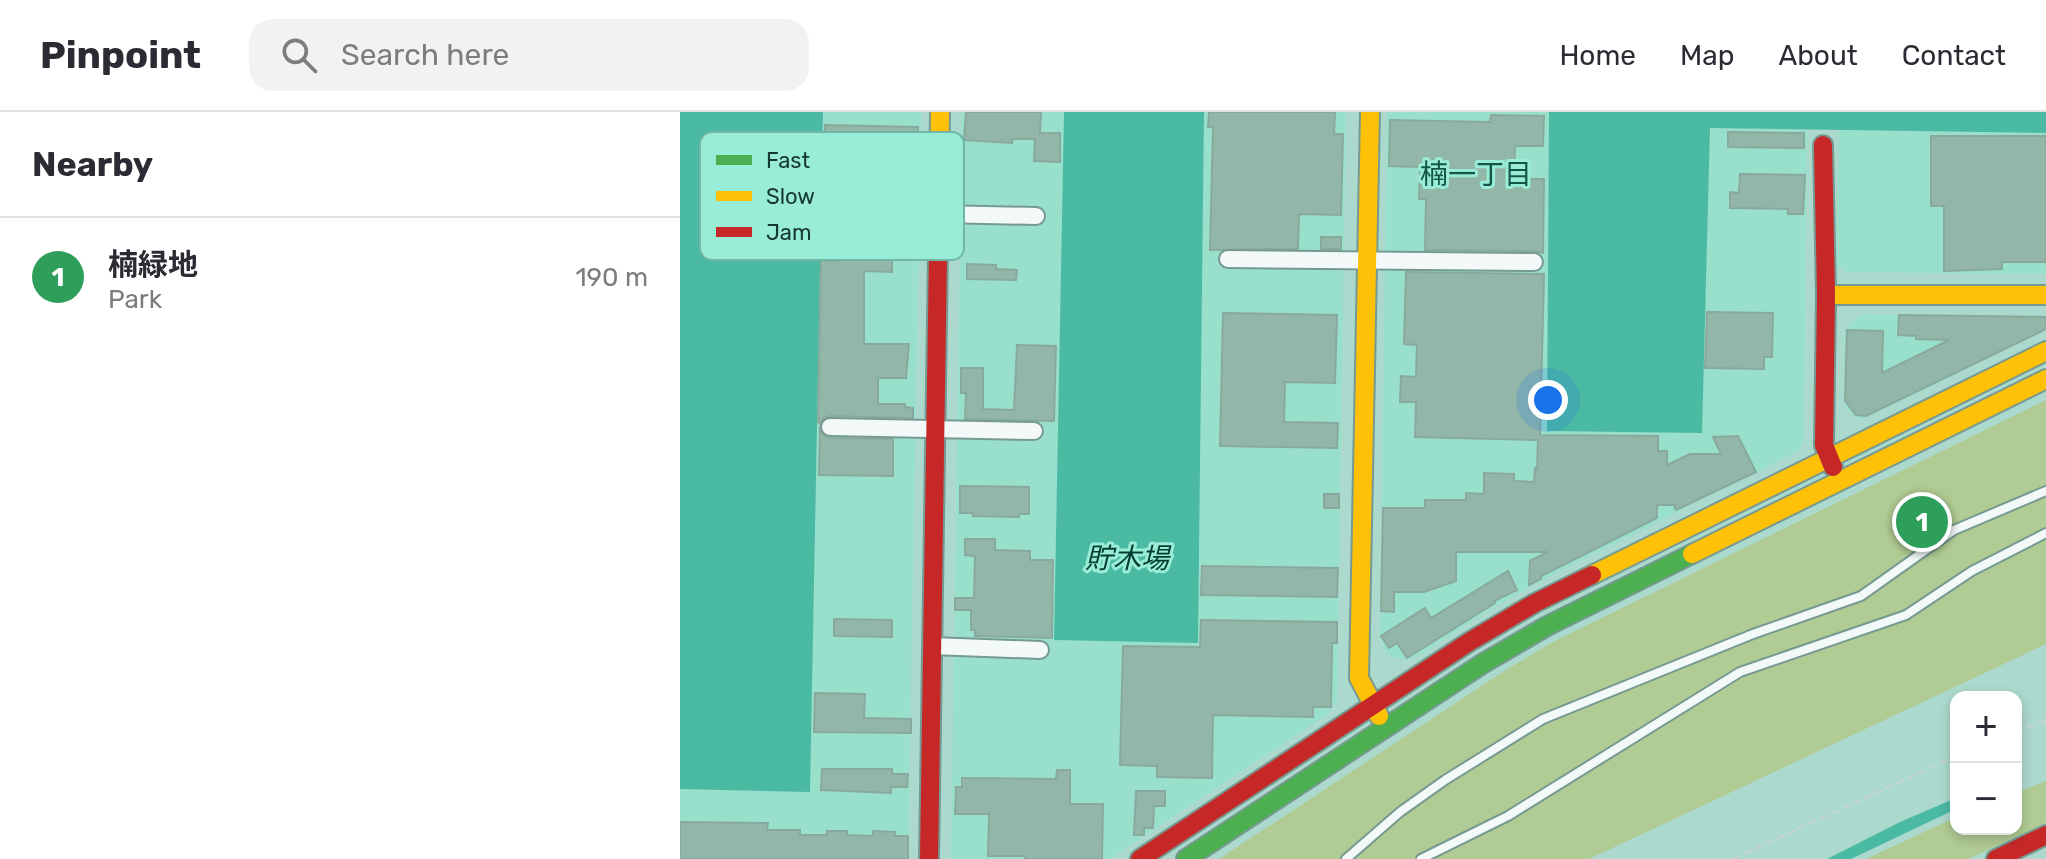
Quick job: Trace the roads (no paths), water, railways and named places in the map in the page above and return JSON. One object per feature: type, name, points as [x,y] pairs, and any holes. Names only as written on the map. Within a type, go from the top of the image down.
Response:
[{"type":"street","points":[[940,112],[940,132]]},
{"type":"street","points":[[1370,112],[1359,678],[1386,727]]},
{"type":"street","points":[[1823,145],[1826,295],[1824,445],[1839,479]]},
{"type":"street","points":[[964,215],[1036,216]]},
{"type":"street","points":[[1228,259],[1534,262]]},
{"type":"street","points":[[929,859],[938,260]]},
{"type":"street","points":[[1826,295],[2046,295]]},
{"type":"street","points":[[1140,859],[1469,642],[1535,603],[2046,351]]},
{"type":"street","points":[[1186,859],[1482,664],[1547,626],[2046,379]]},
{"type":"street","points":[[830,427],[1034,431]]},
{"type":"street","points":[[932,646],[1040,650]]},
{"type":"street","points":[[1996,859],[2026,852],[2046,835]]},
{"type":"lane","points":[[1346,859],[1411,804],[1493,748],[1543,719],[1753,634],[1861,596],[1954,530],[2046,491]]},
{"type":"lane","points":[[1421,859],[1508,816],[1740,672],[1906,615],[1972,571],[2046,533]]},
{"type":"water","points":[[680,112],[823,112],[823,132],[700,132],[700,260],[820,260],[810,792],[680,789]]},
{"type":"water","name":"貯木場","points":[[1064,112],[1204,112],[1198,643],[1054,640]]},
{"type":"water","points":[[1549,112],[2046,112],[2046,133],[1710,128],[1702,433],[1547,431]]},
{"type":"water","points":[[1950,801],[1950,812],[1851,859],[1827,859]]},
{"type":"place","name":"楠緑地","points":[[1922,522]]},
{"type":"district","name":"楠一丁目","points":[[1476,174]]}]
